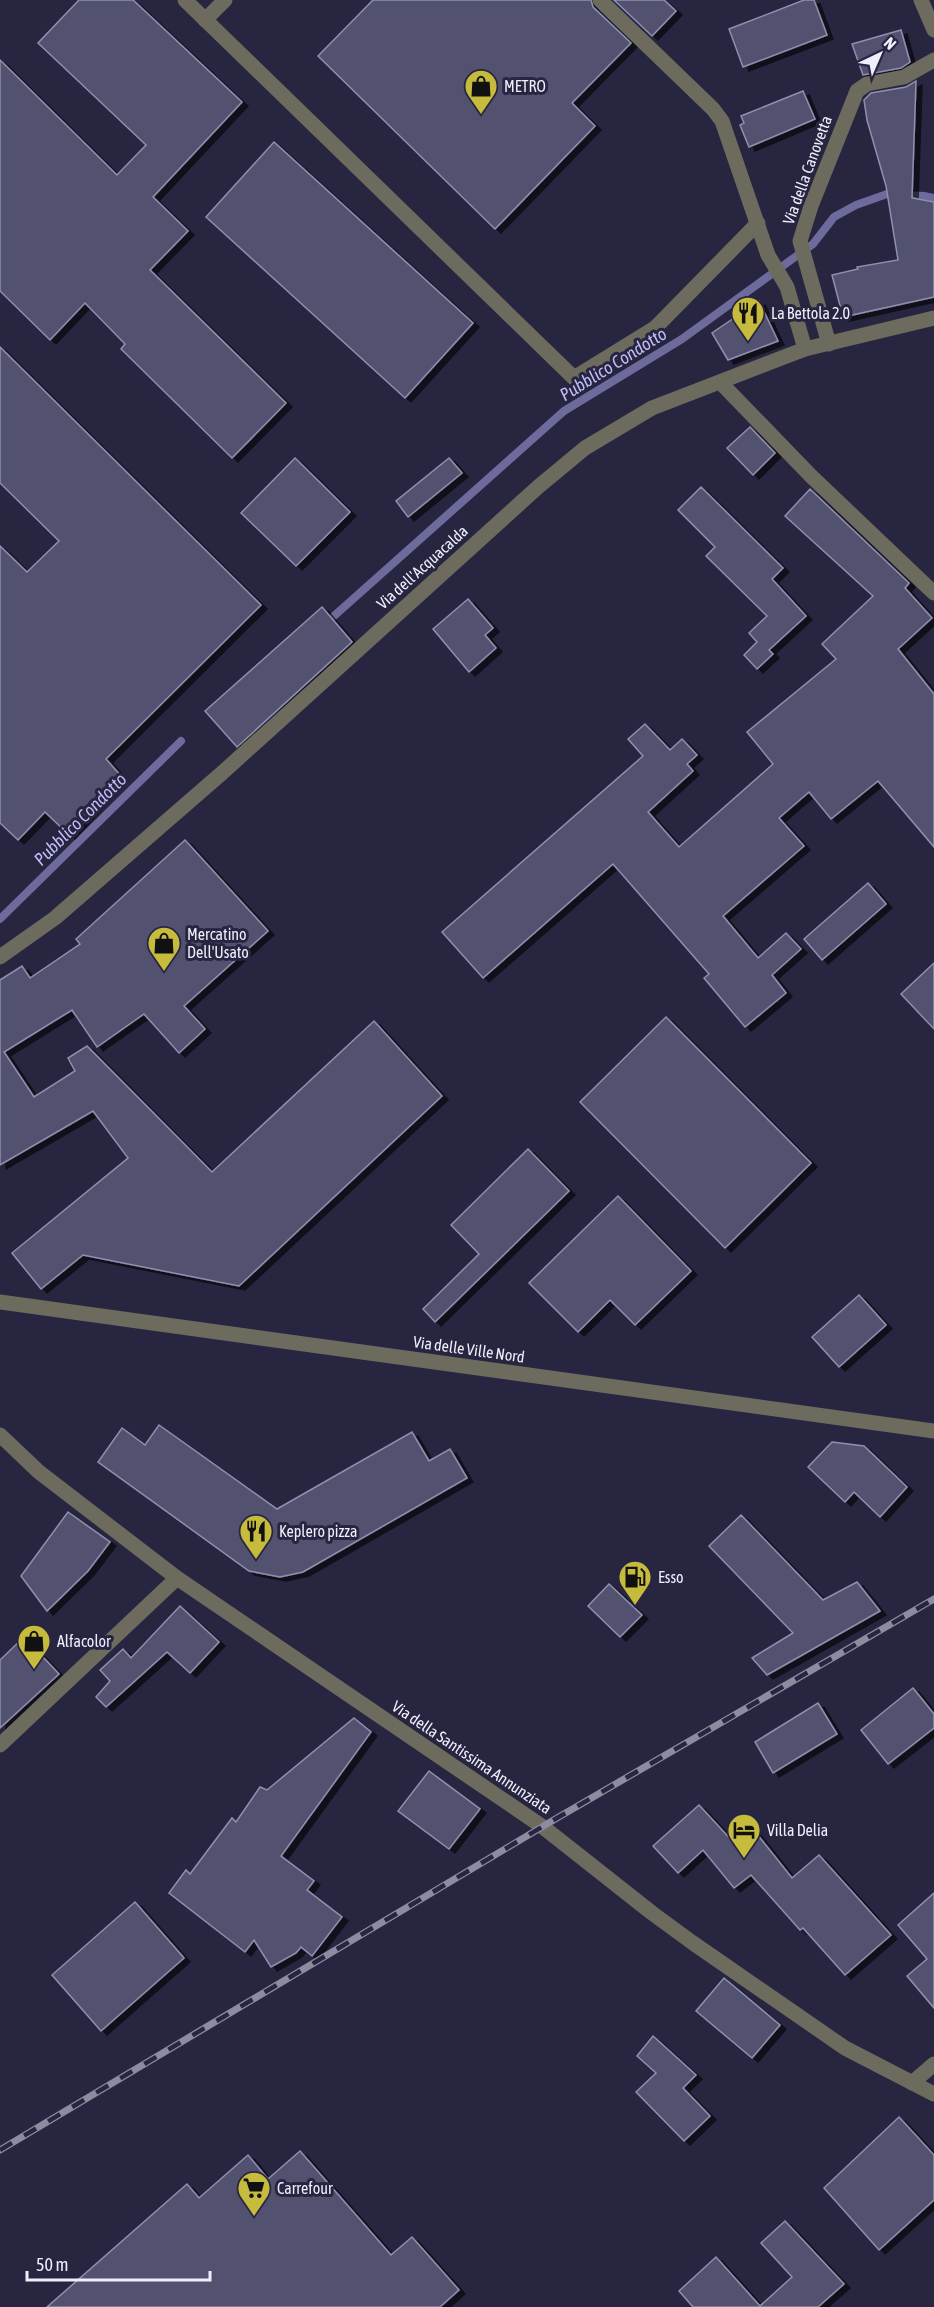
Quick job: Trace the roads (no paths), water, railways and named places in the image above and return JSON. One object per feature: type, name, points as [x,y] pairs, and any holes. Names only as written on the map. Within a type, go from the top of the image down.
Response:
[{"type":"street","points":[[185,0],[574,378],[655,328],[758,223]]},
{"type":"street","points":[[205,20],[225,0]]},
{"type":"street","points":[[600,0],[713,109],[722,121],[768,255],[787,286],[805,349]]},
{"type":"street","points":[[921,0],[934,30]]},
{"type":"street","name":"Via della Canovetta","points":[[829,344],[800,241],[811,206],[856,91],[867,84],[904,77],[934,60]]},
{"type":"street","name":"Via dell'Acquacalda","points":[[0,957],[55,918],[82,895],[222,773],[538,486],[585,448],[652,408],[805,349],[934,318]]},
{"type":"street","points":[[720,382],[811,476],[934,593]]},
{"type":"street","name":"Via delle Ville Nord","points":[[0,1302],[934,1431]]},
{"type":"street","name":"Via della Santissima Annunziata","points":[[0,1435],[39,1472],[177,1578],[543,1827],[652,1913],[845,2048],[912,2083],[932,2090]]},
{"type":"street","points":[[0,1745],[177,1578]]},
{"type":"street","points":[[912,2083],[934,2064]]},
{"type":"waterway","name":"Pubblico Condotto","points":[[334,616],[564,411],[682,339],[813,244],[834,217],[856,205],[887,194],[934,198]]},
{"type":"waterway","name":"Pubblico Condotto","points":[[0,919],[181,741]]},
{"type":"railway","points":[[0,2150],[557,1818],[934,1599]]},
{"type":"place","name":"METRO","points":[[481,115]]},
{"type":"place","name":"La Bettola 2.0","points":[[748,342]]},
{"type":"place","name":"Mercatino Dell'Usato","points":[[164,972]]},
{"type":"place","name":"Keplero pizza","points":[[256,1560]]},
{"type":"place","name":"Esso","points":[[635,1606]]},
{"type":"place","name":"Alfacolor","points":[[34,1670]]},
{"type":"place","name":"Villa Delia","points":[[744,1859]]},
{"type":"place","name":"Carrefour","points":[[254,2217]]}]
